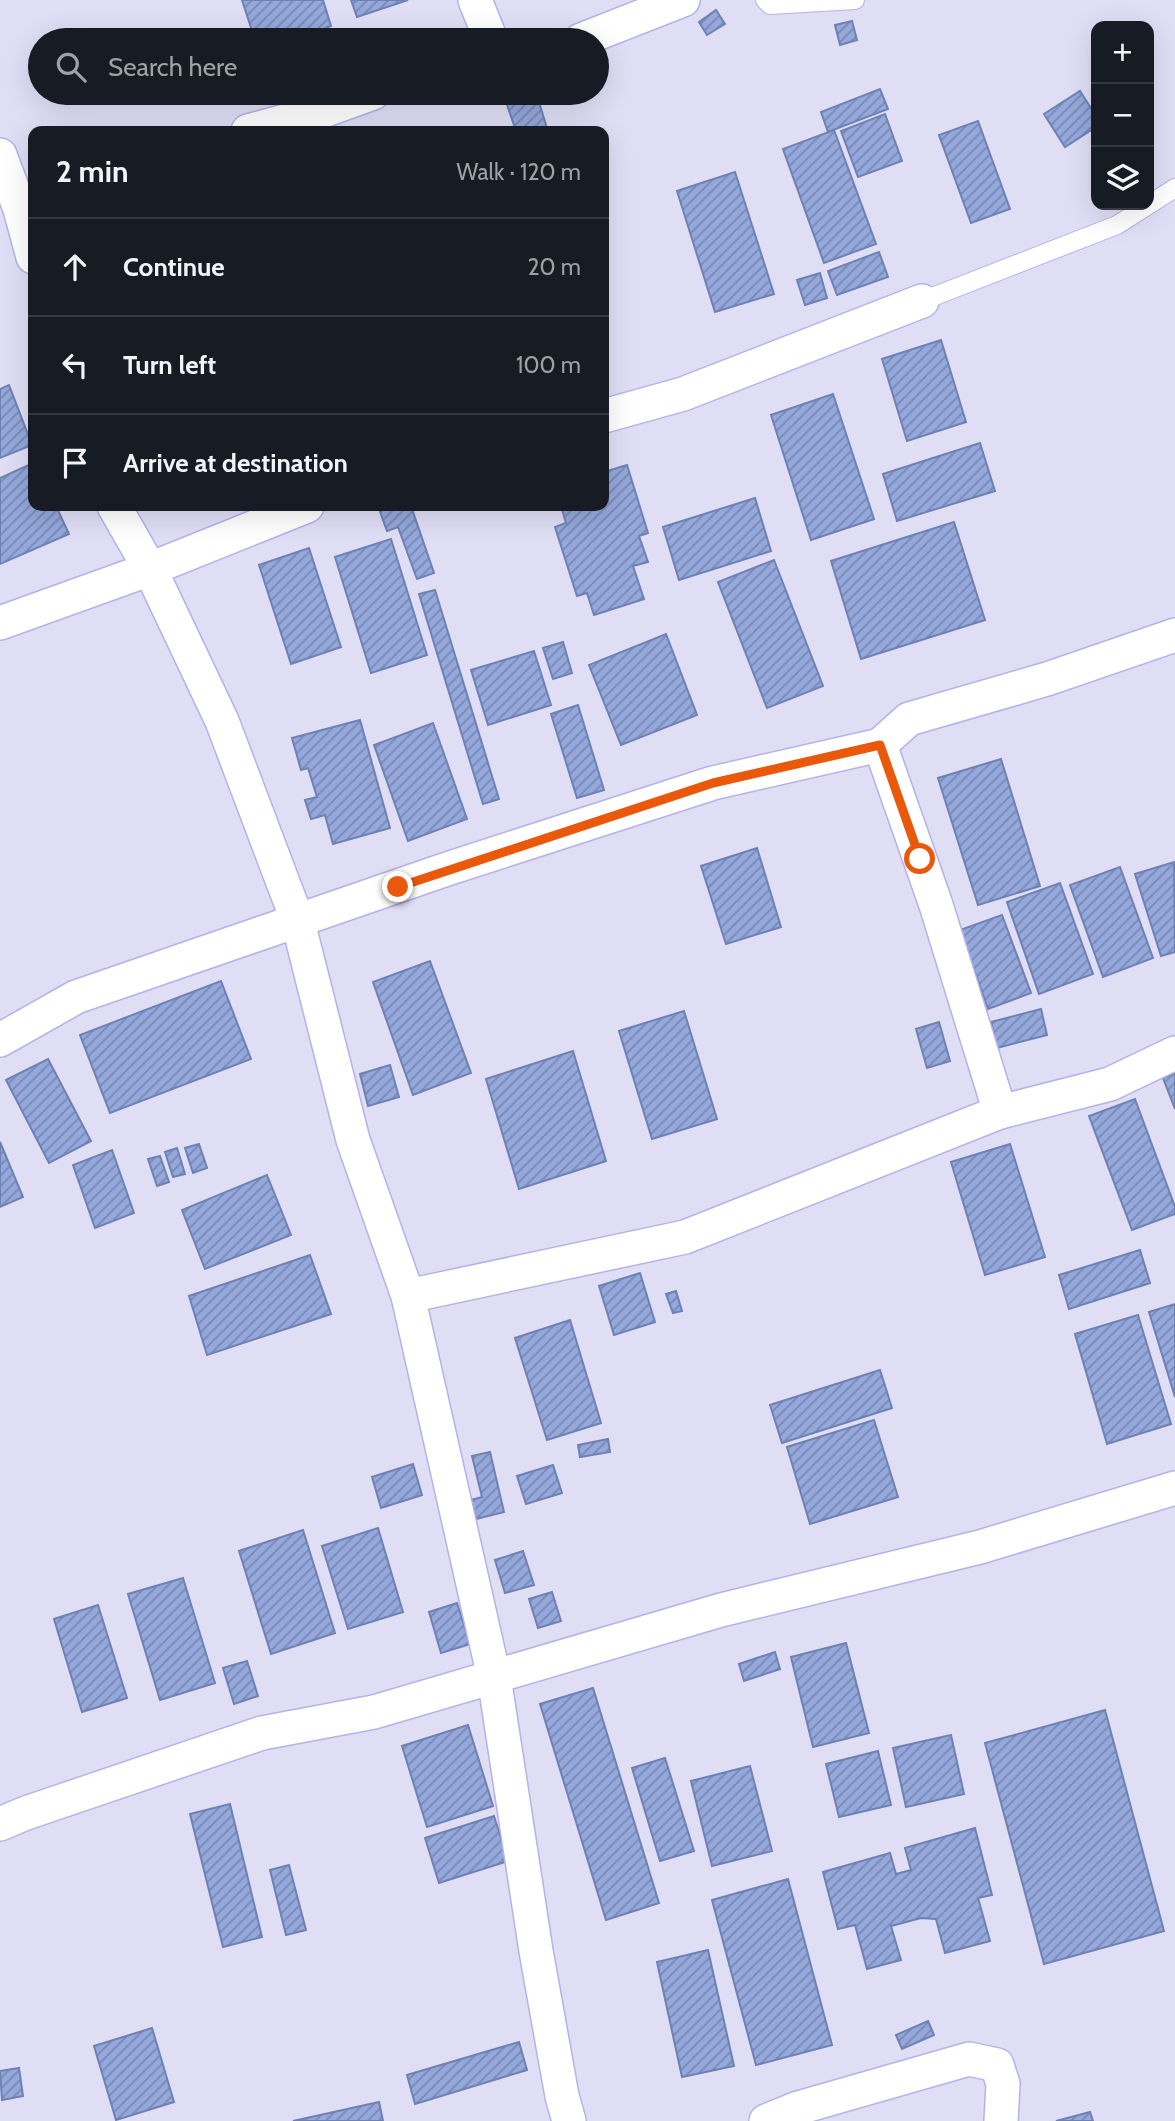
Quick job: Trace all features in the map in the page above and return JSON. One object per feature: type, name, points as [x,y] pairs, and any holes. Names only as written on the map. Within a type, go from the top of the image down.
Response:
[{"type":"street","points":[[475,0],[486,28]]},
{"type":"street","points":[[609,29],[683,0]]},
{"type":"street","points":[[267,126],[340,105]]},
{"type":"street","points":[[0,155],[28,242]]},
{"type":"street","points":[[609,415],[684,394],[922,301]]},
{"type":"street","points":[[117,511],[150,569],[222,720],[298,922],[353,1140],[408,1296],[494,1677],[536,1951],[562,2096],[569,2121]]},
{"type":"street","points":[[0,623],[150,569],[294,511]]},
{"type":"street","points":[[0,1040],[76,997],[447,869],[713,783],[880,745],[909,719],[1047,679],[1175,635]]},
{"type":"street","points":[[880,745],[936,905],[1000,1112]]},
{"type":"street","points":[[408,1296],[685,1237],[1000,1112],[1110,1084],[1175,1053]]},
{"type":"street","points":[[0,1824],[262,1733],[374,1712],[722,1610],[981,1547],[1175,1488]]},
{"type":"street","points":[[766,2121],[798,2108],[969,2059],[997,2065],[1003,2084],[1001,2121]]},
{"type":"lane","points":[[765,0],[770,5],[855,0]]},
{"type":"lane","points":[[922,301],[1117,225],[1175,188]]},
{"type":"building","points":[[242,0],[323,0],[331,26],[326,28],[251,28]]},
{"type":"building","points":[[351,0],[408,0],[357,17]]},
{"type":"building","points":[[716,10],[725,24],[707,35],[699,22]]},
{"type":"building","points":[[852,21],[857,40],[840,45],[835,25]]},
{"type":"building","points":[[880,89],[888,109],[828,132],[821,112]]},
{"type":"building","points":[[1080,91],[1091,108],[1091,130],[1065,147],[1044,114]]},
{"type":"building","points":[[507,105],[540,105],[546,126],[514,126]]},
{"type":"building","points":[[885,114],[902,161],[858,177],[841,131]]},
{"type":"building","points":[[978,121],[1010,209],[971,223],[939,135]]},
{"type":"building","points":[[834,130],[876,244],[824,263],[783,149]]},
{"type":"building","points":[[735,172],[774,294],[715,312],[677,191]]},
{"type":"building","points":[[879,252],[888,277],[837,295],[828,271]]},
{"type":"building","points":[[820,273],[827,298],[805,305],[797,280]]},
{"type":"building","points":[[941,340],[966,422],[907,441],[882,359]]},
{"type":"building","points":[[9,385],[28,435],[28,447],[0,458],[0,389]]},
{"type":"building","points":[[833,394],[874,519],[811,540],[771,415]]},
{"type":"building","points":[[980,443],[995,491],[897,521],[883,474]]},
{"type":"building","points":[[28,465],[28,511],[58,511],[69,534],[0,564],[0,478]]},
{"type":"building","points":[[627,465],[648,533],[639,536],[648,562],[633,566],[644,599],[594,615],[587,593],[577,596],[555,527],[566,523],[562,511],[609,511],[609,470]]},
{"type":"building","points":[[755,498],[771,551],[679,580],[663,527]]},
{"type":"building","points":[[380,511],[413,511],[434,573],[417,579],[398,527],[387,531]]},
{"type":"building","points":[[954,522],[985,620],[861,659],[831,561]]},
{"type":"building","points":[[391,539],[427,655],[371,673],[335,557]]},
{"type":"building","points":[[309,548],[341,647],[291,664],[259,565]]},
{"type":"building","points":[[774,560],[823,686],[767,708],[718,582]]},
{"type":"building","points":[[435,590],[499,799],[483,804],[419,594]]},
{"type":"building","points":[[666,634],[697,715],[621,745],[589,665]]},
{"type":"building","points":[[563,642],[572,673],[553,679],[543,648]]},
{"type":"building","points":[[534,651],[551,705],[488,725],[471,670]]},
{"type":"building","points":[[578,705],[604,790],[577,798],[551,714]]},
{"type":"building","points":[[360,720],[390,828],[333,844],[325,815],[311,819],[305,800],[317,797],[308,768],[301,770],[292,738]]},
{"type":"building","points":[[433,723],[467,819],[408,841],[374,745]]},
{"type":"building","points":[[1001,759],[1040,886],[978,905],[938,778]]},
{"type":"building","points":[[757,848],[781,927],[726,944],[701,866]]},
{"type":"building","points":[[1174,862],[1175,952],[1161,956],[1135,874]]},
{"type":"building","points":[[1120,867],[1153,958],[1103,977],[1070,885]]},
{"type":"building","points":[[1060,883],[1093,974],[1039,994],[1007,902]]},
{"type":"building","points":[[1002,915],[1031,993],[988,1009],[960,930]]},
{"type":"building","points":[[430,961],[471,1073],[413,1095],[373,982]]},
{"type":"building","points":[[221,981],[251,1059],[110,1113],[80,1035]]},
{"type":"building","points":[[1041,1009],[1047,1035],[997,1048],[991,1022]]},
{"type":"building","points":[[684,1011],[717,1119],[652,1139],[619,1031]]},
{"type":"building","points":[[939,1022],[950,1061],[927,1068],[916,1029]]},
{"type":"building","points":[[573,1051],[606,1161],[519,1189],[486,1079]]},
{"type":"building","points":[[48,1059],[91,1141],[49,1163],[6,1080]]},
{"type":"building","points":[[390,1065],[399,1097],[368,1106],[360,1074]]},
{"type":"building","points":[[1175,1073],[1175,1109],[1163,1078]]},
{"type":"building","points":[[1135,1099],[1175,1207],[1175,1214],[1132,1230],[1089,1116]]},
{"type":"building","points":[[0,1142],[23,1197],[0,1207]]},
{"type":"building","points":[[199,1144],[207,1168],[193,1173],[185,1148]]},
{"type":"building","points":[[1010,1144],[1045,1257],[985,1275],[951,1162]]},
{"type":"building","points":[[177,1148],[185,1174],[173,1177],[165,1152]]},
{"type":"building","points":[[112,1150],[134,1213],[95,1228],[73,1165]]},
{"type":"building","points":[[160,1156],[169,1182],[157,1186],[148,1159]]},
{"type":"building","points":[[267,1175],[291,1235],[205,1269],[182,1210]]},
{"type":"building","points":[[1140,1250],[1150,1283],[1069,1309],[1059,1275]]},
{"type":"building","points":[[310,1255],[331,1314],[207,1355],[189,1296]]},
{"type":"building","points":[[640,1273],[655,1322],[614,1335],[599,1286]]},
{"type":"building","points":[[676,1291],[682,1311],[673,1313],[666,1294]]},
{"type":"building","points":[[1175,1304],[1175,1397],[1149,1312]]},
{"type":"building","points":[[1138,1315],[1171,1424],[1107,1444],[1075,1334]]},
{"type":"building","points":[[570,1320],[601,1423],[547,1440],[515,1338]]},
{"type":"building","points":[[880,1370],[892,1408],[782,1443],[770,1405]]},
{"type":"building","points":[[874,1420],[898,1497],[810,1524],[787,1447]]},
{"type":"building","points":[[608,1439],[610,1452],[580,1457],[578,1445]]},
{"type":"building","points":[[490,1452],[504,1512],[476,1519],[471,1500],[482,1497],[472,1456]]},
{"type":"building","points":[[413,1464],[422,1495],[381,1508],[372,1477]]},
{"type":"building","points":[[553,1465],[562,1493],[526,1504],[517,1476]]},
{"type":"building","points":[[378,1528],[403,1612],[348,1629],[322,1546]]},
{"type":"building","points":[[303,1530],[335,1633],[271,1654],[239,1551]]},
{"type":"building","points":[[523,1551],[534,1585],[505,1593],[495,1560]]},
{"type":"building","points":[[183,1578],[215,1683],[160,1700],[128,1594]]},
{"type":"building","points":[[552,1592],[561,1621],[538,1628],[529,1599]]},
{"type":"building","points":[[457,1603],[470,1644],[441,1653],[429,1612]]},
{"type":"building","points":[[98,1605],[127,1698],[82,1712],[54,1619]]},
{"type":"building","points":[[846,1643],[869,1733],[813,1747],[791,1657]]},
{"type":"building","points":[[775,1652],[780,1669],[744,1681],[739,1664]]},
{"type":"building","points":[[247,1661],[258,1696],[234,1704],[223,1668]]},
{"type":"building","points":[[593,1688],[659,1903],[606,1920],[540,1704]]},
{"type":"building","points":[[1105,1710],[1164,1931],[1044,1964],[985,1743]]},
{"type":"building","points":[[468,1725],[493,1806],[427,1827],[402,1746]]},
{"type":"building","points":[[951,1735],[964,1794],[906,1807],[893,1748]]},
{"type":"building","points":[[878,1751],[891,1805],[839,1817],[826,1764]]},
{"type":"building","points":[[665,1758],[694,1851],[660,1861],[632,1768]]},
{"type":"building","points":[[750,1766],[772,1851],[712,1866],[691,1781]]},
{"type":"building","points":[[230,1804],[262,1937],[223,1947],[190,1814]]},
{"type":"building","points":[[494,1816],[508,1861],[439,1883],[425,1838]]},
{"type":"building","points":[[975,1828],[992,1895],[978,1898],[990,1941],[945,1953],[936,1919],[921,1918],[891,1926],[901,1960],[867,1969],[855,1925],[838,1929],[823,1872],[890,1853],[896,1874],[911,1870],[905,1848]]},
{"type":"building","points":[[289,1865],[306,1930],[286,1935],[270,1870]]},
{"type":"building","points":[[788,1879],[832,2045],[756,2065],[712,1900]]},
{"type":"building","points":[[708,1950],[734,2066],[682,2077],[657,1962]]},
{"type":"building","points":[[928,2021],[934,2035],[902,2049],[896,2035]]},
{"type":"building","points":[[152,2028],[174,2102],[116,2120],[94,2046]]},
{"type":"building","points":[[519,2042],[527,2070],[415,2104],[407,2075]]},
{"type":"building","points":[[19,2068],[23,2096],[2,2100],[0,2071]]},
{"type":"building","points":[[379,2102],[383,2121],[293,2121]]},
{"type":"building","points":[[1090,2112],[1093,2121],[1056,2121]]},
{"type":"route","points":[[398,887],[713,783],[880,745],[920,859]]}]
